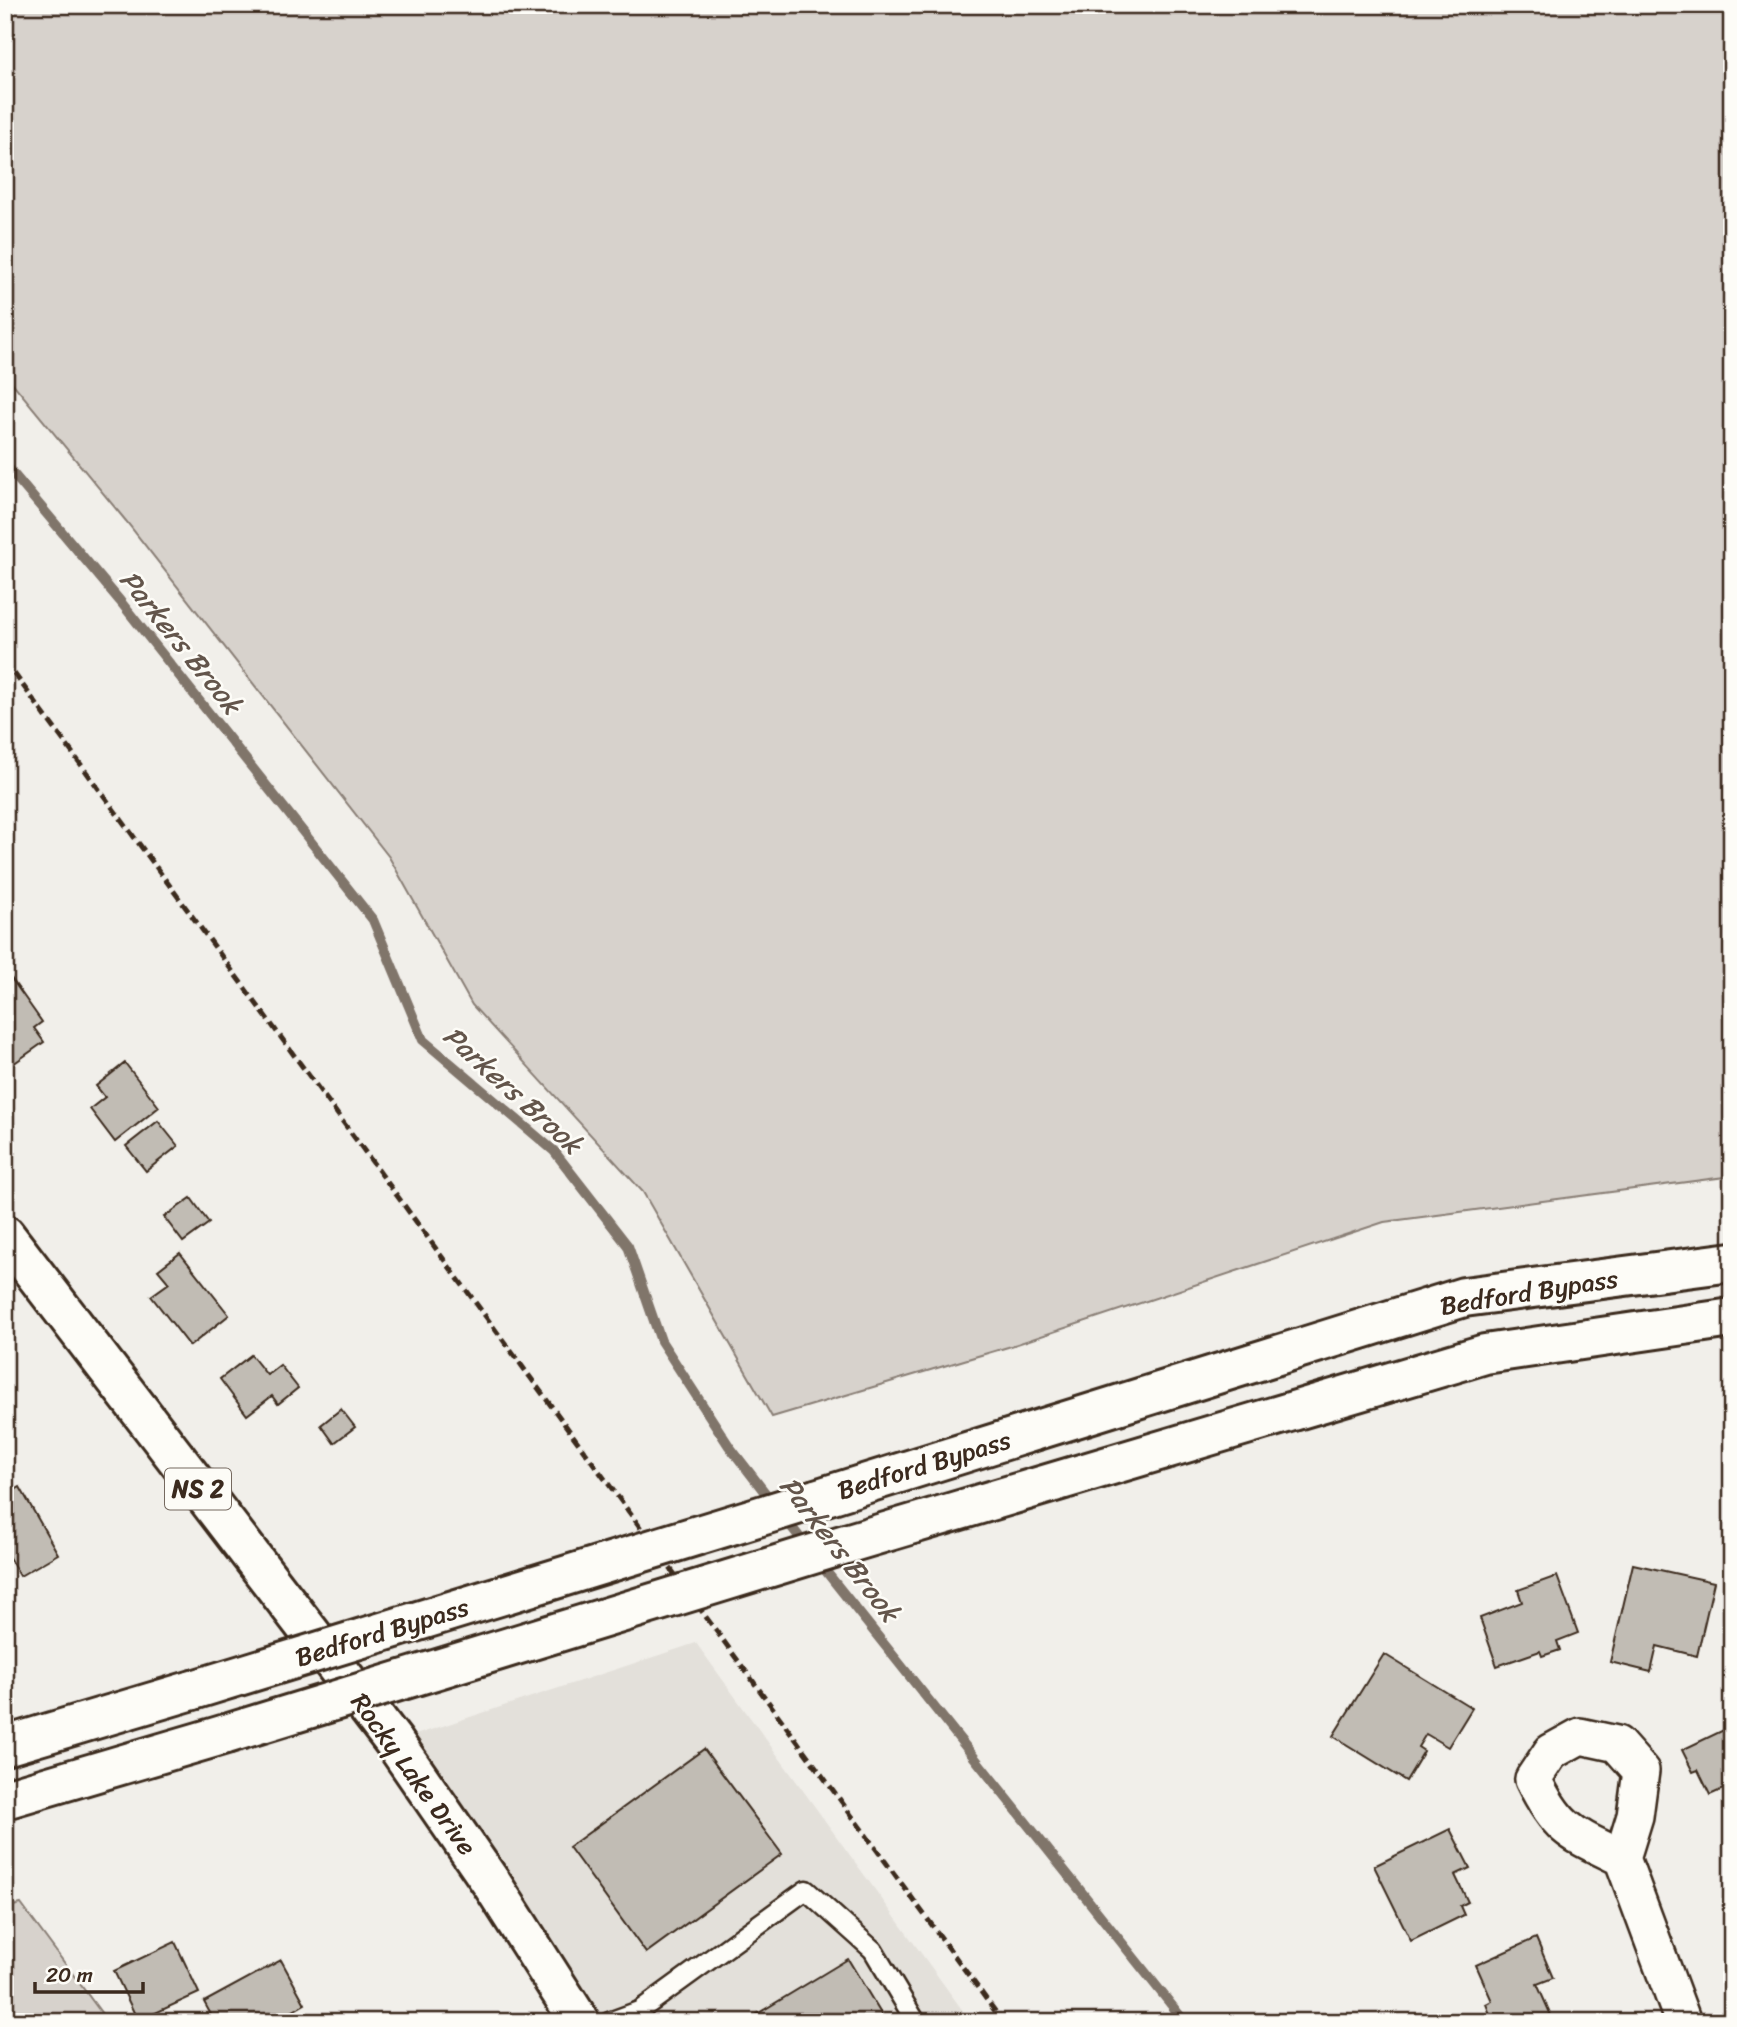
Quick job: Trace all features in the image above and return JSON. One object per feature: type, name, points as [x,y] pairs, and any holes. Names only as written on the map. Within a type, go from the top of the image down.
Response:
[{"type":"main road","name":"Rocky Lake Drive","points":[[5,1235],[394,1742],[492,1884],[580,2022]]},
{"type":"main road","name":"Bedford Bypass","points":[[5,1746],[816,1499],[1464,1297],[1732,1262]]},
{"type":"main road","name":"Bedford Bypass","points":[[5,1799],[849,1543],[1485,1354],[1732,1318]]},
{"type":"street","points":[[1622,1858],[1683,2022]]},
{"type":"lane","points":[[609,2022],[643,2016],[806,1890],[873,1950],[916,2022]]},
{"type":"shaded area","points":[[5,5],[1732,5],[1732,1176],[1384,1222],[1008,1347],[772,1417],[643,1192],[472,1005],[389,857],[126,521],[5,374]]},
{"type":"shaded area","points":[[696,1643],[971,2022],[580,2022],[394,1742]]},
{"type":"shaded area","points":[[21,1904],[108,2022],[5,2022],[5,1908]]},
{"type":"building","points":[[6,971],[42,1022],[34,1028],[44,1042],[13,1064],[5,1056]]},
{"type":"building","points":[[125,1063],[159,1107],[115,1142],[90,1109],[105,1097],[96,1086]]},
{"type":"building","points":[[158,1121],[178,1146],[146,1171],[126,1146]]},
{"type":"building","points":[[191,1198],[209,1223],[183,1242],[164,1217]]},
{"type":"building","points":[[180,1253],[229,1315],[190,1346],[151,1296],[169,1283],[158,1270]]},
{"type":"building","points":[[251,1355],[267,1375],[280,1365],[298,1388],[278,1404],[272,1396],[247,1415],[220,1379]]},
{"type":"building","points":[[341,1409],[355,1427],[334,1443],[321,1425]]},
{"type":"building","points":[[20,1487],[58,1554],[20,1576],[5,1551],[5,1495]]},
{"type":"building","points":[[1633,1564],[1714,1582],[1697,1656],[1657,1646],[1651,1672],[1610,1662]]},
{"type":"building","points":[[1557,1576],[1578,1633],[1557,1641],[1560,1650],[1542,1656],[1540,1651],[1497,1666],[1480,1618],[1522,1602],[1518,1590]]},
{"type":"building","points":[[1384,1654],[1472,1708],[1448,1747],[1426,1734],[1418,1747],[1424,1751],[1406,1781],[1333,1736]]},
{"type":"building","points":[[1732,1726],[1732,1785],[1710,1795],[1698,1770],[1693,1772],[1682,1750]]},
{"type":"building","points":[[704,1749],[782,1854],[646,1953],[569,1847]]},
{"type":"building","points":[[1450,1829],[1470,1868],[1455,1875],[1468,1902],[1460,1906],[1464,1915],[1411,1941],[1374,1866]]},
{"type":"building","points":[[1536,1938],[1553,1978],[1537,1984],[1554,2022],[1493,2022],[1486,2004],[1492,2001],[1476,1965]]},
{"type":"building","points":[[175,1942],[199,1993],[138,2021],[114,1971]]},
{"type":"building","points":[[848,1959],[886,2022],[744,2022]]},
{"type":"building","points":[[281,1960],[305,2004],[276,2021],[273,2016],[262,2022],[215,2022],[204,2002]]},
{"type":"waterway","name":"Parkers Brook","points":[[5,464],[120,601],[373,920],[423,1040],[554,1151],[628,1246],[661,1341],[729,1446],[773,1503]]},
{"type":"waterway","name":"Parkers Brook","points":[[783,1516],[808,1548]]},
{"type":"waterway","name":"Parkers Brook","points":[[817,1560],[1185,2022]]},
{"type":"railway","points":[[5,661],[1003,2022]]}]
